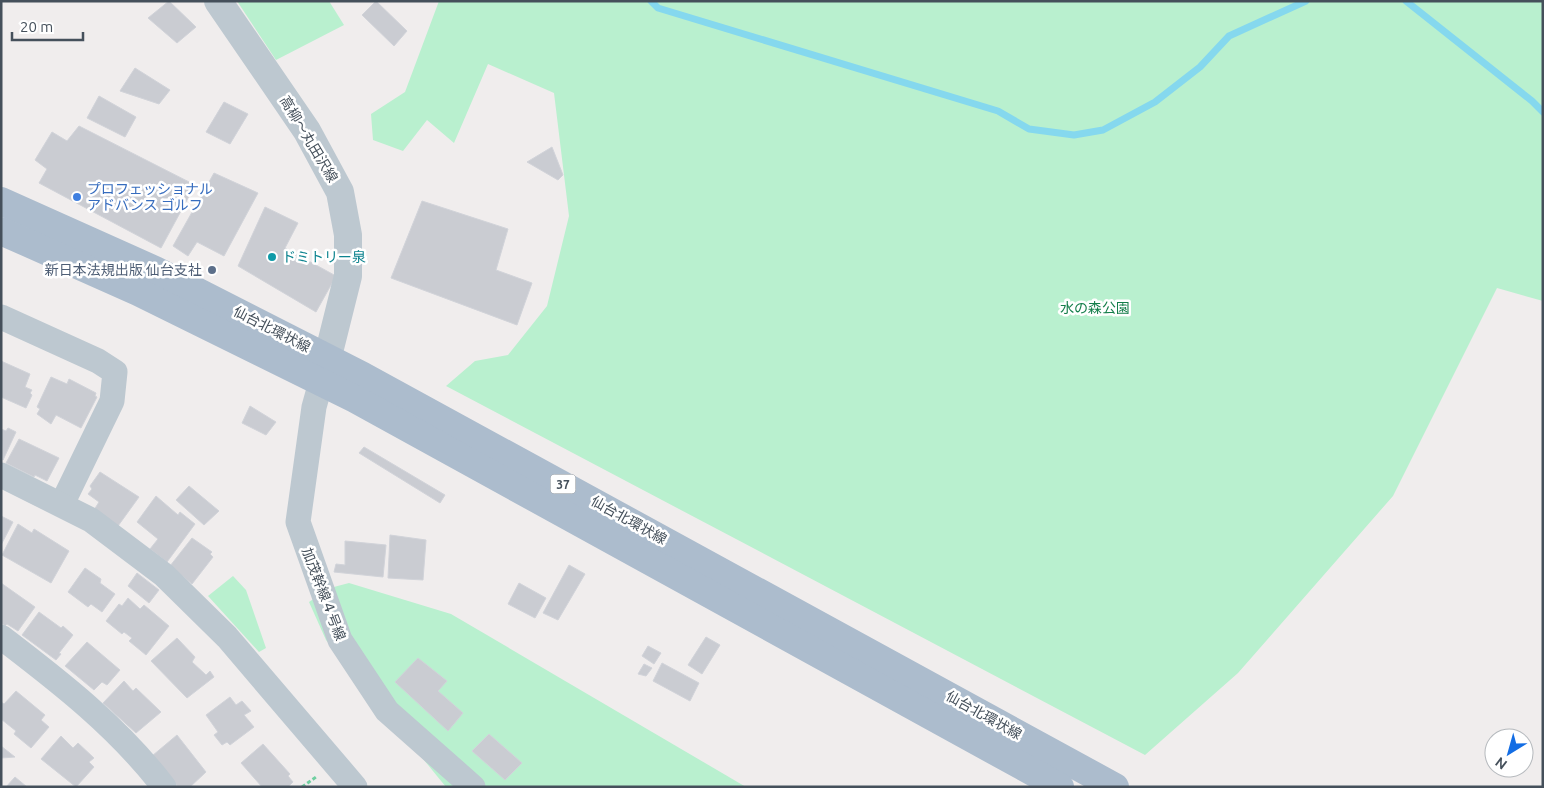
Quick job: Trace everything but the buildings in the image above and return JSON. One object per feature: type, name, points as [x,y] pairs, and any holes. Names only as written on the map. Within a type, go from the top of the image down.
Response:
[{"type":"main road","name":"仙台北環状線","points":[[1,201],[155,270],[324,370],[1060,787]]},
{"type":"main road","name":"仙台北環状線","points":[[1,231],[138,292],[324,370],[1115,787]]},
{"type":"street","name":"高柳～丸田沢線","points":[[218,1],[307,131],[340,192],[348,235],[348,276],[324,370]]},
{"type":"street","points":[[1,317],[98,361],[115,372],[112,401],[62,504]]},
{"type":"street","name":"加茂幹線４号線","points":[[324,370],[314,407],[298,522],[340,640],[387,711],[474,787]]},
{"type":"street","points":[[1,475],[91,520],[171,582],[227,637],[355,787]]},
{"type":"street","points":[[1,637],[81,698],[152,770],[164,787]]},
{"type":"green space","points":[[237,1],[329,1],[344,25],[276,60]]},
{"type":"green space","name":"水の森公園","points":[[439,1],[1543,1],[1543,301],[1497,288],[1393,496],[1238,673],[1145,755],[446,386],[475,361],[508,355],[547,306],[569,216],[554,93],[488,64],[454,143],[427,120],[403,151],[373,140],[371,114],[405,92]]},
{"type":"green space","points":[[233,576],[246,590],[266,648],[259,652],[208,596]]},
{"type":"green space","points":[[349,583],[451,614],[746,787],[446,787],[326,640],[309,602],[330,588]]},
{"type":"waterway","points":[[651,1],[658,8],[998,111],[1029,129],[1074,135],[1103,130],[1155,102],[1200,67],[1229,36],[1306,1]]},
{"type":"waterway","points":[[1406,1],[1532,101],[1543,112]]},
{"type":"place","name":"プロフェッショナル アドバンス ゴルフ","points":[[77,197]]},
{"type":"place","name":"ドミトリー泉","points":[[272,257]]},
{"type":"place","name":"新日本法規出版 仙台支社","points":[[212,270]]}]
